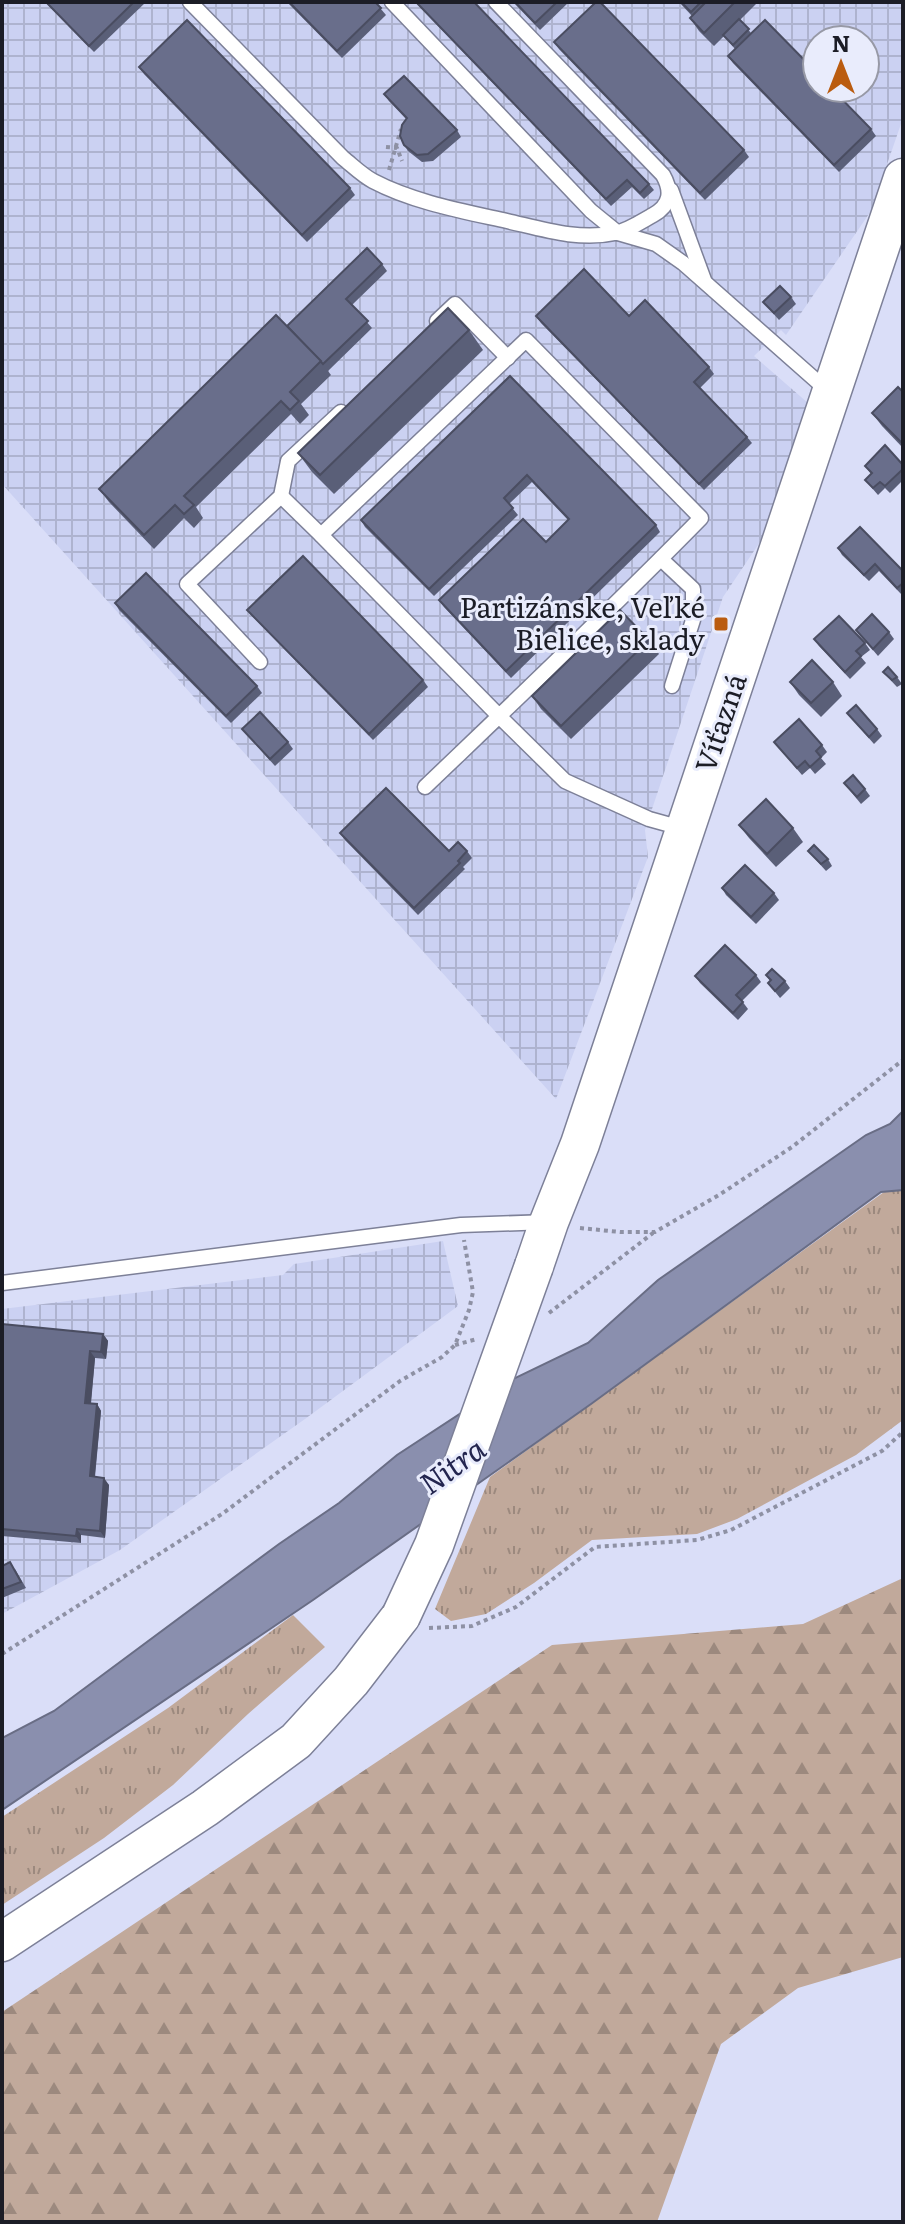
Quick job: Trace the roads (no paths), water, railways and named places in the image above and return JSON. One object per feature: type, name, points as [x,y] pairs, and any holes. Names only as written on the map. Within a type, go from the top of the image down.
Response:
[{"type":"main road","name":"Víťazná","points":[[2,1942],[205,1808],[296,1741],[351,1681],[398,1620],[434,1545],[549,1222],[580,1144],[903,178]]},
{"type":"lane","points":[[190,2],[343,158],[371,180],[466,212],[565,234],[618,233],[656,244],[683,263],[831,394]]},
{"type":"lane","points":[[392,2],[591,211],[618,233]]},
{"type":"lane","points":[[496,2],[663,175],[705,282]]},
{"type":"lane","points":[[618,233],[662,210],[669,198],[669,186]]},
{"type":"lane","points":[[422,335],[455,304],[508,358]]},
{"type":"lane","points":[[321,535],[526,340],[701,518],[425,787]]},
{"type":"lane","points":[[260,662],[187,584],[281,496],[288,461],[355,398]]},
{"type":"lane","points":[[281,496],[565,781],[649,819],[685,829]]},
{"type":"lane","points":[[661,559],[693,589],[693,620],[672,686]]},
{"type":"lane","points":[[2,1283],[461,1225],[549,1222]]},
{"type":"water","name":"Nitra","points":[[903,1111],[903,1190],[881,1192],[591,1404],[313,1600],[2,1810],[2,1738],[54,1711],[339,1503],[397,1455],[513,1379],[588,1343],[658,1280],[866,1135],[890,1124]]},
{"type":"place","name":"Partizánske, Veľké Bielice, sklady","points":[[721,624]]}]
